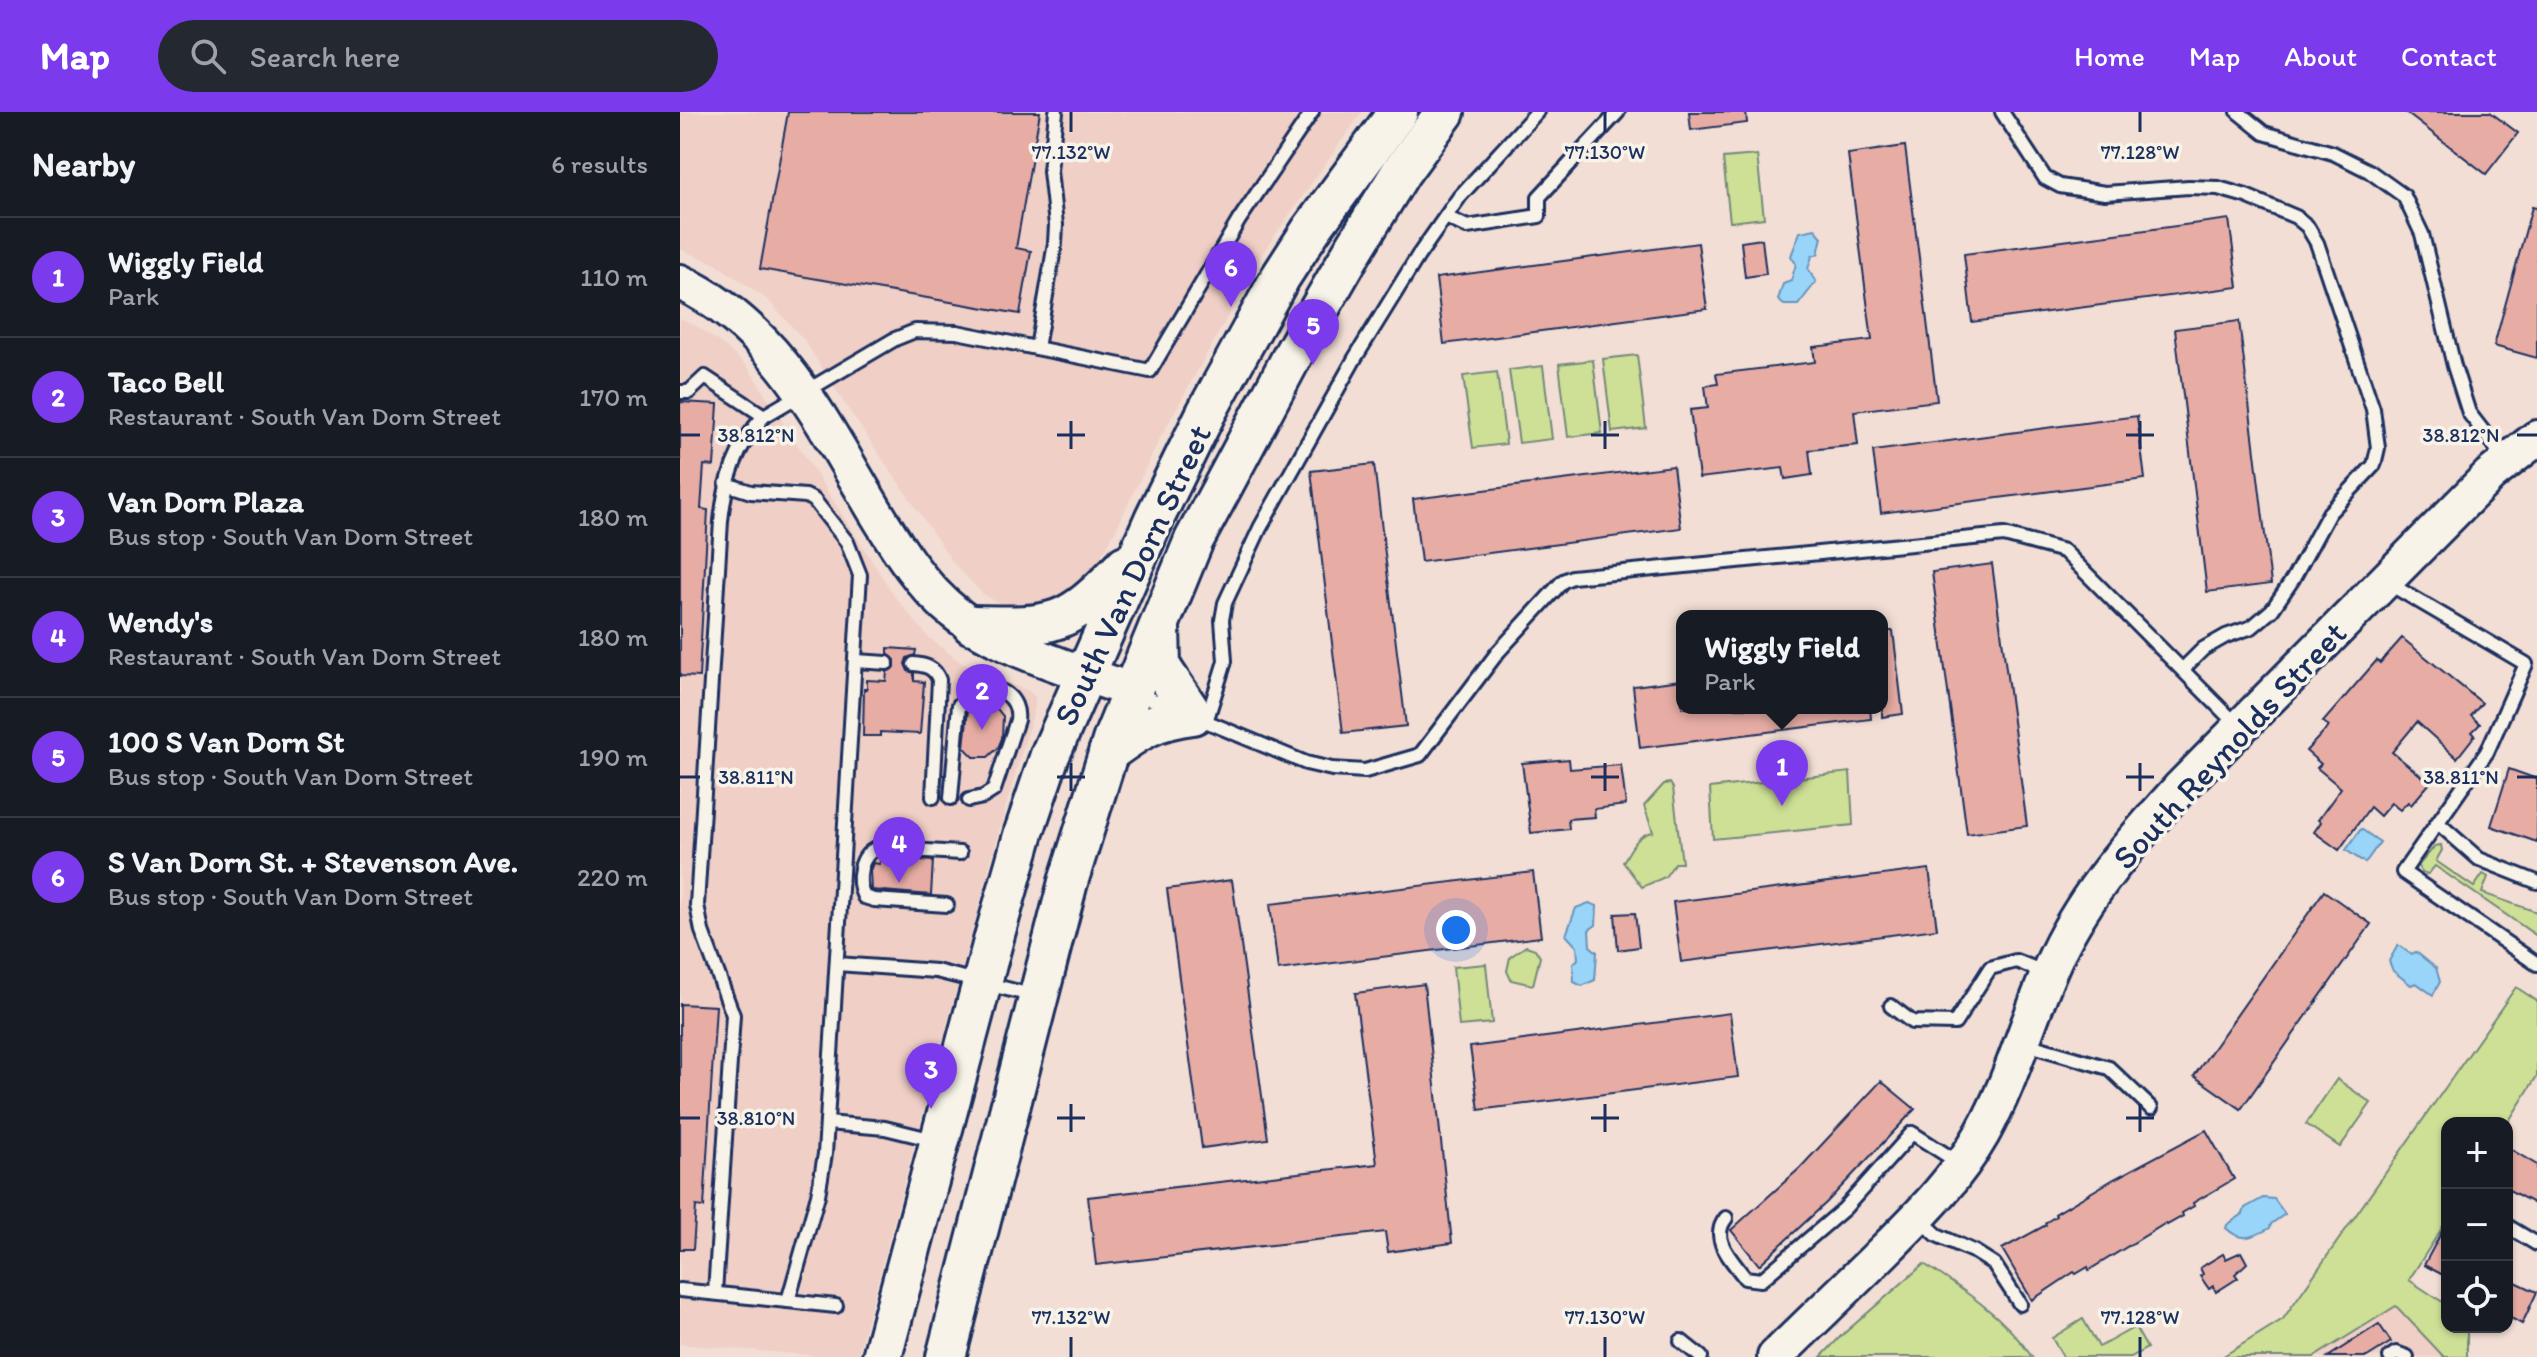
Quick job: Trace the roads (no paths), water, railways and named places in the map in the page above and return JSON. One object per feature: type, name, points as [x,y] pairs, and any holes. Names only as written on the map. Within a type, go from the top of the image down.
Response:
[{"type":"main road","points":[[1369,152],[1384,112]]},
{"type":"main road","name":"South Van Dorn Street","points":[[882,1357],[982,982],[1050,755],[1141,549],[1206,413],[1280,278],[1311,230],[1398,112]]},
{"type":"main road","name":"South Van Dorn Street","points":[[946,1357],[1076,854],[1108,753],[1132,691],[1194,540],[1295,351],[1401,172],[1445,112]]},
{"type":"main road","points":[[972,625],[1027,626],[1067,617],[1093,599],[1141,549]]},
{"type":"main road","points":[[1160,622],[1161,667],[1200,718]]},
{"type":"main road","points":[[1108,753],[1137,732],[1158,722],[1200,718]]},
{"type":"street","points":[[680,282],[703,294],[749,327],[787,368],[898,550],[936,596],[972,625],[1008,644],[1132,691]]},
{"type":"street","name":"South Reynolds Street","points":[[1775,1357],[1918,1217],[1962,1165],[1982,1134],[2004,1088],[2057,954],[2087,901],[2137,836],[2385,581],[2506,461],[2537,438]]},
{"type":"lane","points":[[1037,348],[1055,243],[1050,171],[1056,112]]},
{"type":"lane","points":[[715,1293],[733,1015],[702,931],[697,905],[721,521],[726,484],[741,446],[764,416],[895,339],[915,331],[957,332],[1150,371],[1239,220],[1312,112]]},
{"type":"lane","points":[[1200,718],[1225,661],[1222,620],[1233,583],[1260,528],[1355,358],[1418,256],[1474,180],[1537,112]]},
{"type":"lane","points":[[1446,217],[1467,227],[1539,216],[1539,197],[1618,112]]},
{"type":"lane","points":[[2002,112],[2045,178],[2060,186],[2105,193],[2218,188],[2296,217],[2307,226],[2317,243],[2373,409],[2378,448],[2374,465],[2329,513],[2272,610],[2252,627],[2226,636],[2203,649],[2183,669]]},
{"type":"lane","points":[[2238,112],[2264,133],[2333,153],[2369,171],[2404,196],[2422,234],[2454,366],[2469,413],[2506,461]]},
{"type":"lane","points":[[680,392],[689,392],[705,377],[764,416]]},
{"type":"lane","points":[[726,484],[751,492],[806,496],[814,500],[840,533],[855,558],[860,575],[825,1154],[818,1195],[788,1301]]},
{"type":"lane","points":[[1132,691],[1306,763],[1332,769],[1365,771],[1420,755],[1498,652],[1563,581],[1572,577],[2004,535],[2064,551],[2240,727]]},
{"type":"lane","points":[[2385,581],[2526,664],[2487,752],[2403,872],[2537,964]]},
{"type":"lane","points":[[856,661],[887,663]]},
{"type":"lane","points":[[914,664],[929,667],[939,680],[933,797]]},
{"type":"lane","points":[[951,798],[959,705],[979,690],[996,690],[1013,699],[1017,705],[1017,720],[994,790],[983,797],[969,800]]},
{"type":"lane","points":[[2438,823],[2479,859],[2537,882]]},
{"type":"lane","points":[[947,905],[868,899],[860,888],[862,861],[868,851],[878,848],[960,853]]},
{"type":"lane","points":[[1891,1006],[1912,1022],[1955,1023],[1990,968],[2016,961],[2049,974]]},
{"type":"lane","points":[[837,964],[936,971],[1038,996]]},
{"type":"lane","points":[[2021,1043],[2109,1068],[2151,1108]]},
{"type":"lane","points":[[827,1123],[885,1128],[938,1141]]},
{"type":"lane","points":[[1901,1123],[1962,1165]]},
{"type":"lane","points":[[1726,1218],[1720,1230],[1721,1243],[1745,1278],[1761,1280],[1844,1209],[1912,1133]]},
{"type":"lane","points":[[1918,1217],[1937,1235],[1994,1264],[2020,1304]]},
{"type":"lane","points":[[2513,1230],[2537,1244]]},
{"type":"lane","points":[[1778,1248],[1787,1259]]},
{"type":"lane","points":[[680,1290],[836,1306]]},
{"type":"lane","points":[[1681,1341],[1701,1357]]},
{"type":"lane","points":[[2390,1357],[2396,1353],[2407,1357]]},
{"type":"water","points":[[1815,229],[1822,237],[1818,254],[1812,256],[1808,269],[1816,282],[1798,305],[1784,305],[1778,300],[1783,284],[1791,281],[1796,264],[1791,256],[1800,232]]},
{"type":"water","points":[[2361,829],[2380,842],[2365,863],[2346,850]]},
{"type":"water","points":[[1589,903],[1597,906],[1596,925],[1589,930],[1590,946],[1597,952],[1595,980],[1582,986],[1574,982],[1573,964],[1578,959],[1577,947],[1566,935],[1576,908]]},
{"type":"water","points":[[2398,945],[2411,954],[2416,952],[2436,968],[2440,982],[2433,995],[2416,983],[2411,985],[2393,971],[2389,961]]},
{"type":"water","points":[[2263,1198],[2274,1199],[2285,1214],[2270,1228],[2242,1237],[2226,1228],[2243,1214],[2245,1208]]},
{"type":"place","name":"S Van Dorn St. + Stevenson Ave.","points":[[1231,307]]},
{"type":"place","name":"100 S Van Dorn St","points":[[1313,365]]},
{"type":"place","name":"Taco Bell","points":[[982,730]]},
{"type":"place","name":"Wiggly Field","points":[[1782,806]]},
{"type":"place","name":"Wendy's","points":[[899,883]]},
{"type":"place","name":"Van Dorn Plaza","points":[[931,1109]]}]
